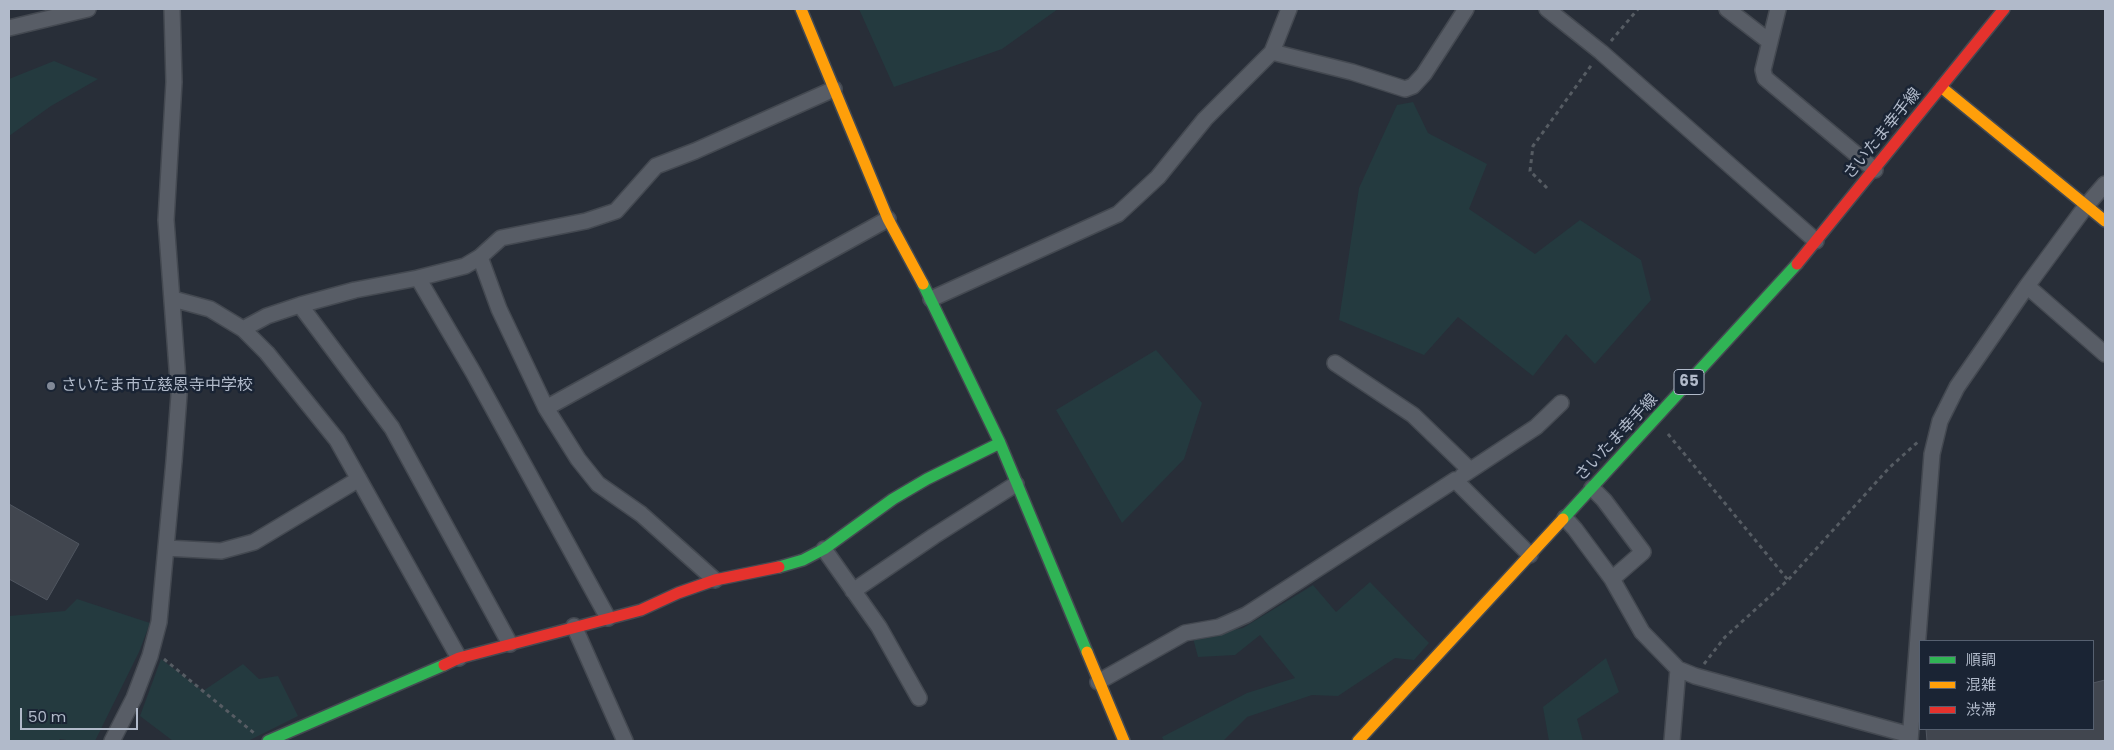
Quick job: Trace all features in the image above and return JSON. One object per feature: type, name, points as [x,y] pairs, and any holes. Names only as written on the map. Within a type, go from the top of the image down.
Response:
[{"type":"street","points":[[9,28],[88,9]]},
{"type":"street","points":[[112,741],[134,698],[152,649],[159,622],[179,395],[166,220],[174,82],[172,9]]},
{"type":"street","points":[[801,9],[888,219],[931,299],[1000,443],[1124,741]]},
{"type":"street","points":[[931,299],[1118,214],[1158,177],[1205,119],[1272,52],[1289,9]]},
{"type":"street","points":[[1272,52],[1352,72],[1405,89],[1413,86],[1424,74],[1466,9]]},
{"type":"street","points":[[1547,9],[1601,52],[1816,241]]},
{"type":"street","points":[[1727,9],[1770,42]]},
{"type":"street","points":[[1778,9],[1763,70],[1766,78],[1875,170]]},
{"type":"street","name":"さいたま幸手線","points":[[1358,741],[1656,420],[1816,241],[2004,9]]},
{"type":"street","points":[[1941,87],[2105,221]]},
{"type":"street","points":[[243,329],[267,316],[300,305],[355,290],[418,278],[465,266],[480,257],[500,238],[586,221],[616,211],[656,166],[695,151],[834,90]]},
{"type":"street","points":[[1564,518],[1575,529],[1612,580],[1642,632],[1678,668],[1695,676],[1910,738],[1932,454],[1940,421],[1958,387],[2026,286],[2086,206],[2105,184]]},
{"type":"street","points":[[546,408],[888,219]]},
{"type":"street","points":[[480,257],[500,309],[546,408],[578,459],[598,484],[641,514],[715,580]]},
{"type":"street","points":[[418,278],[473,372],[608,618]]},
{"type":"street","points":[[2026,286],[2105,354]]},
{"type":"street","points":[[173,299],[210,309],[243,329],[267,354],[337,440],[460,658]]},
{"type":"street","points":[[300,305],[392,428],[510,644]]},
{"type":"street","points":[[1335,363],[1413,415],[1470,470]]},
{"type":"street","points":[[1098,682],[1185,634],[1219,628],[1246,615],[1536,427],[1561,403]]},
{"type":"street","points":[[268,741],[460,658],[574,626],[641,610],[678,593],[715,580],[767,570],[804,560],[824,549],[893,499],[918,484],[1000,443]]},
{"type":"street","points":[[166,548],[221,551],[254,542],[359,479]]},
{"type":"street","points":[[1455,480],[1530,555]]},
{"type":"street","points":[[853,591],[934,536],[1016,484]]},
{"type":"street","points":[[1592,488],[1604,500],[1643,552],[1612,580]]},
{"type":"street","points":[[824,549],[879,627],[920,698]]},
{"type":"street","points":[[574,626],[625,741]]},
{"type":"street","points":[[1672,741],[1678,668]]},
{"type":"path","points":[[1547,188],[1530,171],[1534,146],[1601,52],[1638,9]]},
{"type":"path","points":[[1656,420],[1788,580]]},
{"type":"path","points":[[1695,676],[1725,637],[1788,580],[1889,468],[1940,421]]},
{"type":"path","points":[[152,649],[256,735]]},
{"type":"green space","points":[[859,9],[1058,9],[1002,49],[894,87]]},
{"type":"green space","points":[[54,61],[98,79],[51,106],[9,136],[9,79]]},
{"type":"green space","points":[[1413,102],[1428,133],[1487,164],[1469,209],[1535,254],[1580,220],[1641,260],[1651,300],[1595,364],[1566,334],[1533,376],[1458,317],[1424,355],[1339,320],[1359,188],[1397,105]]},
{"type":"green space","points":[[1156,350],[1202,403],[1184,459],[1122,523],[1056,410]]},
{"type":"green space","points":[[1370,582],[1429,643],[1414,660],[1395,658],[1338,696],[1312,695],[1247,717],[1223,741],[1164,741],[1162,737],[1247,693],[1295,678],[1260,635],[1235,655],[1198,657],[1193,638],[1243,628],[1313,585],[1336,612]]},
{"type":"green space","points":[[77,599],[150,623],[139,652],[95,741],[60,739],[58,741],[9,741],[9,616],[65,611]]},
{"type":"green space","points":[[1606,658],[1619,692],[1577,719],[1583,741],[1549,741],[1543,707]]},
{"type":"green space","points":[[161,659],[203,691],[243,664],[259,679],[278,676],[298,716],[248,741],[173,741],[140,716]]},
{"type":"building","points":[[9,504],[79,544],[47,600],[9,579]]},
{"type":"building","points":[[2105,680],[2105,741],[1927,741],[1926,730],[2094,730],[2094,683]]},
{"type":"traffic: fast","points":[[1563,519],[1797,264]]},
{"type":"traffic: fast","points":[[923,284],[1000,443],[1087,652]]},
{"type":"traffic: fast","points":[[779,567],[803,560],[824,549],[893,499],[927,479],[1000,443]]},
{"type":"traffic: fast","points":[[268,741],[444,665]]},
{"type":"traffic: slow","points":[[801,9],[888,219],[923,284]]},
{"type":"traffic: slow","points":[[1941,87],[2105,221]]},
{"type":"traffic: slow","points":[[1358,741],[1563,519]]},
{"type":"traffic: slow","points":[[1087,652],[1124,741]]},
{"type":"traffic: jam","points":[[1797,264],[2004,9]]},
{"type":"traffic: jam","points":[[444,665],[459,658],[641,610],[678,593],[715,580],[779,567]]},
{"type":"place","name":"さいたま市立慈恩寺中学校","points":[[51,386]]}]
